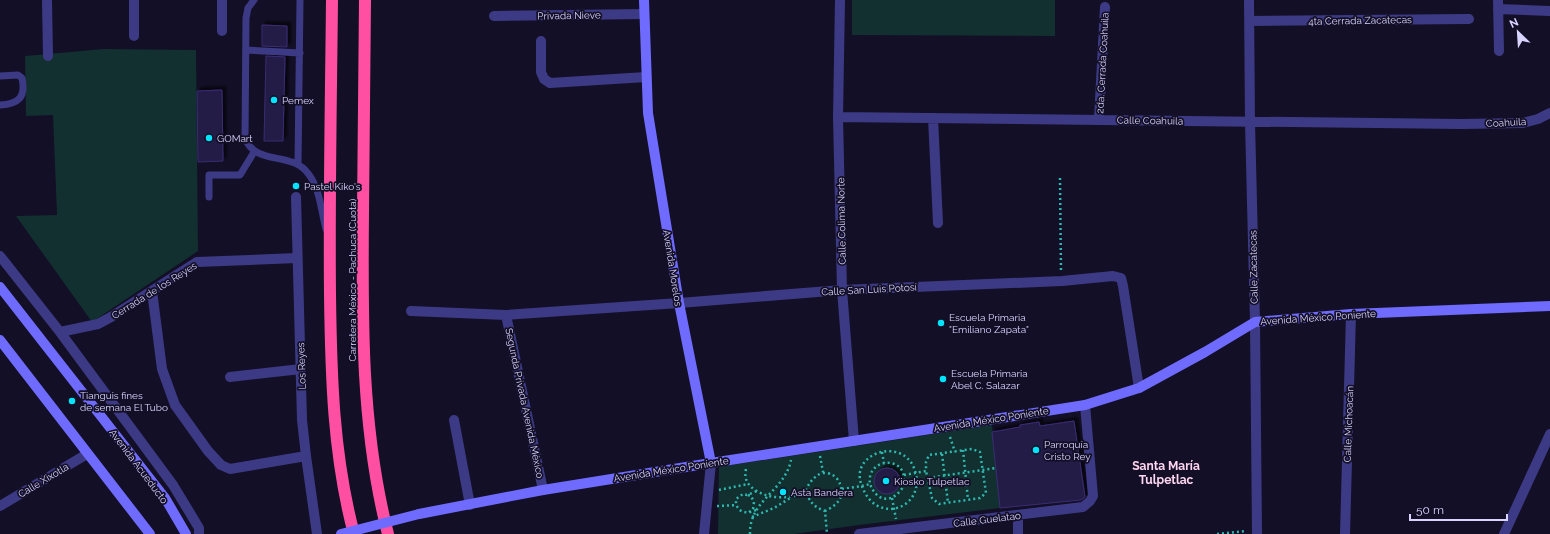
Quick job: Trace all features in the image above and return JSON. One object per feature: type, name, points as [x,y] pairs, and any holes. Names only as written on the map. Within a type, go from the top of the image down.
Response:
[{"type":"highway","name":"Carretera México - Pachuca (Cuota)","points":[[332,0],[329,244],[331,377],[342,478],[354,534]]},
{"type":"highway","name":"Carretera México - Pachuca (Cuota)","points":[[365,0],[362,280],[364,375],[370,435],[382,509],[388,534]]},
{"type":"main road","name":"Avenida Morelos","points":[[644,0],[648,113],[678,303],[711,463]]},
{"type":"main road","name":"Avenida Acueducto","points":[[0,287],[165,498],[186,534]]},
{"type":"main road","name":"Avenida México Poniente","points":[[341,534],[419,514],[543,490],[1085,405],[1139,388],[1205,352],[1255,322],[1351,314],[1550,306]]},
{"type":"main road","points":[[0,340],[150,534]]},
{"type":"street","points":[[47,0],[48,56]]},
{"type":"street","points":[[134,0],[134,36]]},
{"type":"street","points":[[222,0],[222,31]]},
{"type":"street","name":"Calle Colima Norte","points":[[840,0],[838,117],[842,290],[854,441]]},
{"type":"street","name":"Calle Zacatecas","points":[[1250,0],[1250,122],[1255,322],[1257,532]]},
{"type":"street","points":[[1499,51],[1498,4],[1550,11]]},
{"type":"street","name":"2da. Cerrada Coahuila","points":[[1099,119],[1105,7]]},
{"type":"street","name":"Privada Nieve","points":[[494,16],[644,14]]},
{"type":"street","name":"4ta Cerrada Zacatecas","points":[[1250,21],[1469,18]]},
{"type":"street","points":[[541,41],[541,72],[544,79],[550,83],[646,77]]},
{"type":"street","name":"Coahuila","points":[[1461,124],[1523,123],[1538,119],[1550,113]]},
{"type":"street","name":"Calle Coahuila","points":[[838,117],[1461,124]]},
{"type":"street","points":[[933,118],[938,223]]},
{"type":"street","name":"Los Reyes","points":[[296,197],[302,420],[317,534]]},
{"type":"street","points":[[0,256],[60,332],[174,485],[199,528],[198,534]]},
{"type":"street","name":"Cerrada de los Reyes","points":[[60,332],[98,324],[111,318],[197,262],[297,258]]},
{"type":"street","name":"Calle San Luis Potosí","points":[[411,311],[506,315],[842,290],[1062,281],[1113,276],[1121,278],[1123,286],[1139,388]]},
{"type":"street","points":[[152,291],[162,368],[175,405],[208,451],[221,465],[230,469],[306,456]]},
{"type":"street","name":"Calle Michoacán","points":[[1345,534],[1351,314]]},
{"type":"street","name":"Segunda Privada Avenida México","points":[[506,315],[543,490]]},
{"type":"street","points":[[230,377],[301,369]]},
{"type":"street","name":"Calle Guelatao","points":[[859,534],[1083,507],[1090,502],[1093,496],[1085,405]]},
{"type":"street","points":[[454,420],[470,505]]},
{"type":"street","points":[[1504,534],[1550,434]]},
{"type":"street","name":"Calle Xixotla","points":[[0,506],[87,454]]},
{"type":"street","name":"Avenida Morelos","points":[[704,534],[711,463]]},
{"type":"street","points":[[1018,516],[1018,534]]},
{"type":"lane","points":[[254,0],[248,8],[246,18],[245,138],[248,145],[254,152],[298,164],[307,172],[315,184],[329,244]]},
{"type":"lane","points":[[298,164],[300,0]]},
{"type":"lane","points":[[246,50],[300,53]]},
{"type":"lane","points":[[0,76],[18,75],[22,78],[24,94],[18,100],[0,105]]},
{"type":"lane","points":[[209,197],[209,175],[240,175],[254,152]]},
{"type":"path","points":[[1060,178],[1062,281]]},
{"type":"path","points":[[947,426],[955,452]]},
{"type":"path","points":[[818,446],[823,472]]},
{"type":"path","points":[[972,449],[980,452],[986,493],[980,498],[939,504],[932,498],[926,471],[926,462],[929,455],[955,452],[972,449]]},
{"type":"path","points":[[750,534],[752,517],[756,510],[790,469],[793,450]]},
{"type":"path","points":[[890,450],[908,458],[915,473],[915,492],[911,499],[905,505],[894,509],[882,508],[873,504],[864,492],[858,479],[859,472],[870,456],[890,450]]},
{"type":"path","points":[[963,450],[968,500]]},
{"type":"path","points":[[882,452],[884,463]]},
{"type":"path","points":[[942,454],[948,503]]},
{"type":"path","points":[[747,457],[745,480],[757,491],[767,497],[779,498],[807,494]]},
{"type":"path","points":[[884,463],[893,463],[898,466],[904,475],[902,489],[892,498],[887,500],[880,499],[872,490],[870,484],[871,474],[874,468],[884,463]]},
{"type":"path","points":[[928,478],[996,468]]},
{"type":"path","points":[[904,475],[926,471]]},
{"type":"path","points":[[823,472],[833,475],[839,481],[842,489],[842,496],[838,503],[825,511],[811,502],[806,490],[813,478],[823,472]]},
{"type":"path","points":[[708,494],[723,489],[748,484]]},
{"type":"path","points":[[842,489],[870,484]]},
{"type":"path","points":[[756,510],[743,513],[737,505],[736,499],[743,494],[747,495],[757,491]]},
{"type":"path","points":[[747,495],[751,496],[754,502],[753,509],[748,513]]},
{"type":"path","points":[[752,517],[774,508],[793,496]]},
{"type":"path","points":[[892,498],[898,529]]},
{"type":"path","points":[[707,507],[737,505]]},
{"type":"path","points":[[825,511],[827,534]]},
{"type":"path","points":[[1216,534],[1257,532]]},
{"type":"green space","points":[[852,0],[1055,0],[1055,36],[852,35]]},
{"type":"green space","points":[[104,49],[196,50],[198,251],[92,322],[16,216],[57,215],[53,115],[26,116],[25,56]]},
{"type":"green space","points":[[992,425],[1000,508],[794,534],[718,534],[719,467]]},
{"type":"building","points":[[262,25],[287,26],[287,47],[262,46]]},
{"type":"building","name":"Pemex","points":[[266,56],[285,57],[283,141],[264,141]]},
{"type":"building","points":[[222,90],[223,161],[198,162],[197,91]]},
{"type":"building","name":"Parroquía Cristo Rey","points":[[1074,421],[1085,497],[1081,500],[1000,508],[992,432],[1039,422],[1040,426]]},
{"type":"building","points":[[887,468],[896,472],[900,481],[896,490],[887,494],[878,490],[874,481],[878,472]]},
{"type":"place","name":"Pemex","points":[[274,100]]},
{"type":"place","name":"GOMart","points":[[209,138]]},
{"type":"place","name":"Pastel Kiko's","points":[[296,186]]},
{"type":"place","name":"Escuela Primaria \"Emiliano Zapata\"","points":[[941,323]]},
{"type":"place","name":"Escuela Primaria Abel C. Salazar","points":[[943,379]]},
{"type":"place","name":"Tianguis fines de semana El Tubo","points":[[72,401]]},
{"type":"place","name":"Parroquía Cristo Rey","points":[[1036,450]]},
{"type":"place","name":"Kiosko Tulpetlac","points":[[886,481]]},
{"type":"place","name":"Asta Bandera","points":[[783,492]]},
{"type":"district","name":"Santa María Tulpetlac","points":[[1166,473]]}]
